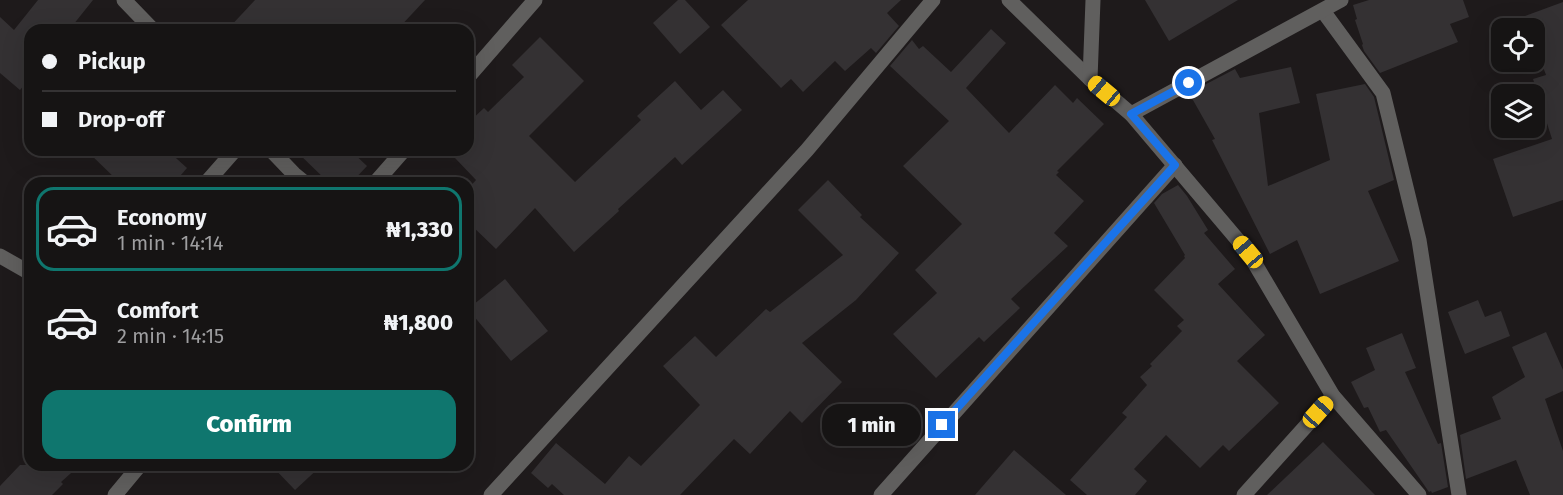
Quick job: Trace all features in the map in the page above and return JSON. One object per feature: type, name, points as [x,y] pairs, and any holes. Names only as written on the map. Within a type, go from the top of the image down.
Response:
[{"type":"street","points":[[124,0],[147,24]]},
{"type":"street","points":[[474,70],[535,0]]},
{"type":"street","points":[[491,495],[807,150],[933,0]]},
{"type":"street","points":[[1009,0],[1090,79],[1131,114],[1248,252],[1333,396],[1419,495]]},
{"type":"street","points":[[1090,79],[1093,0]]},
{"type":"street","points":[[1131,114],[1341,0]]},
{"type":"street","points":[[1323,11],[1383,93],[1419,240],[1459,495]]},
{"type":"street","points":[[211,177],[230,156]]},
{"type":"street","points":[[277,156],[298,177]]},
{"type":"street","points":[[380,177],[399,156]]},
{"type":"street","points":[[880,495],[1175,165]]},
{"type":"street","points":[[0,256],[24,270]]},
{"type":"street","points":[[1244,495],[1333,396]]},
{"type":"street","points":[[115,495],[135,471]]},
{"type":"building","points":[[38,0],[93,0],[74,24],[24,24],[24,85],[20,90],[0,73],[0,17],[14,30]]},
{"type":"building","points":[[255,0],[425,0],[403,24],[233,24]]},
{"type":"building","points":[[678,0],[685,0],[710,27],[680,54],[653,23]]},
{"type":"building","points":[[748,0],[901,0],[887,13],[899,26],[876,53],[871,48],[845,71],[835,61],[803,92],[791,79],[781,88],[721,25]]},
{"type":"building","points":[[1145,0],[1238,0],[1169,41]]},
{"type":"building","points":[[1369,0],[1463,0],[1469,17],[1450,24],[1458,42],[1380,73],[1364,51],[1355,20],[1357,19],[1353,5]]},
{"type":"building","points":[[1563,2],[1563,200],[1513,217],[1493,159],[1552,139],[1545,117],[1545,84],[1535,84],[1533,79],[1546,75],[1545,18],[1526,18],[1525,16]]},
{"type":"building","points":[[991,29],[1006,43],[966,88],[1009,133],[1055,85],[1073,103],[1077,98],[1104,124],[1057,171],[1059,172],[1056,175],[1084,201],[1054,233],[1068,246],[1011,299],[1020,308],[984,342],[979,337],[936,378],[893,334],[937,293],[915,270],[962,224],[903,166],[949,121],[890,66],[912,40],[919,49],[923,46],[951,72]]},
{"type":"building","points":[[540,37],[584,81],[529,136],[575,182],[641,120],[637,116],[675,81],[701,110],[723,90],[742,110],[682,165],[675,157],[574,252],[535,208],[496,249],[474,228],[474,182],[476,180],[455,158],[474,156],[474,117],[484,108],[488,112],[524,77],[512,65]]},
{"type":"building","points":[[1291,67],[1300,103],[1259,113],[1268,186],[1330,160],[1316,94],[1365,84],[1374,97],[1394,180],[1368,191],[1399,261],[1320,294],[1297,240],[1270,254],[1212,140],[1215,139],[1189,93],[1235,69],[1240,78]]},
{"type":"building","points":[[92,156],[174,156],[187,168],[179,177],[114,177]]},
{"type":"building","points":[[301,156],[356,156],[367,166],[357,177],[323,177]]},
{"type":"building","points":[[828,180],[862,215],[860,217],[899,253],[856,300],[802,343],[842,382],[802,423],[790,411],[750,454],[734,439],[680,495],[564,495],[552,484],[548,488],[531,473],[556,443],[605,484],[629,456],[641,466],[700,405],[663,366],[695,336],[716,357],[766,309],[770,312],[843,255],[798,210]]},
{"type":"building","points":[[1178,185],[1208,230],[1204,233],[1235,269],[1218,284],[1265,335],[1237,361],[1279,403],[1229,451],[1223,445],[1200,468],[1166,435],[1134,469],[1147,481],[1135,495],[1087,495],[1070,480],[1127,417],[1122,413],[1147,385],[1140,377],[1182,331],[1177,326],[1184,320],[1154,290],[1185,258],[1154,203],[1162,194]]},
{"type":"building","points":[[505,279],[548,331],[511,361],[474,316],[474,304]]},
{"type":"building","points":[[1478,300],[1485,317],[1501,311],[1510,336],[1465,354],[1448,312]]},
{"type":"building","points":[[1546,332],[1563,370],[1563,391],[1545,399],[1563,451],[1563,495],[1530,495],[1516,460],[1466,479],[1460,435],[1501,419],[1492,397],[1525,377],[1512,347]]},
{"type":"building","points":[[1402,333],[1416,368],[1405,372],[1438,444],[1441,443],[1448,487],[1432,493],[1429,492],[1386,430],[1380,432],[1368,407],[1364,408],[1351,382],[1375,370],[1366,348]]},
{"type":"building","points":[[1323,442],[1375,495],[1267,495]]},
{"type":"building","points":[[1014,450],[1066,495],[975,495]]},
{"type":"building","points":[[20,465],[24,465],[24,471],[73,471],[61,482],[63,484],[52,495],[0,495],[0,486]]},
{"type":"building","points":[[277,471],[316,471],[295,490]]},
{"type":"route","points":[[942,425],[1175,165],[1131,114],[1189,83]]}]
